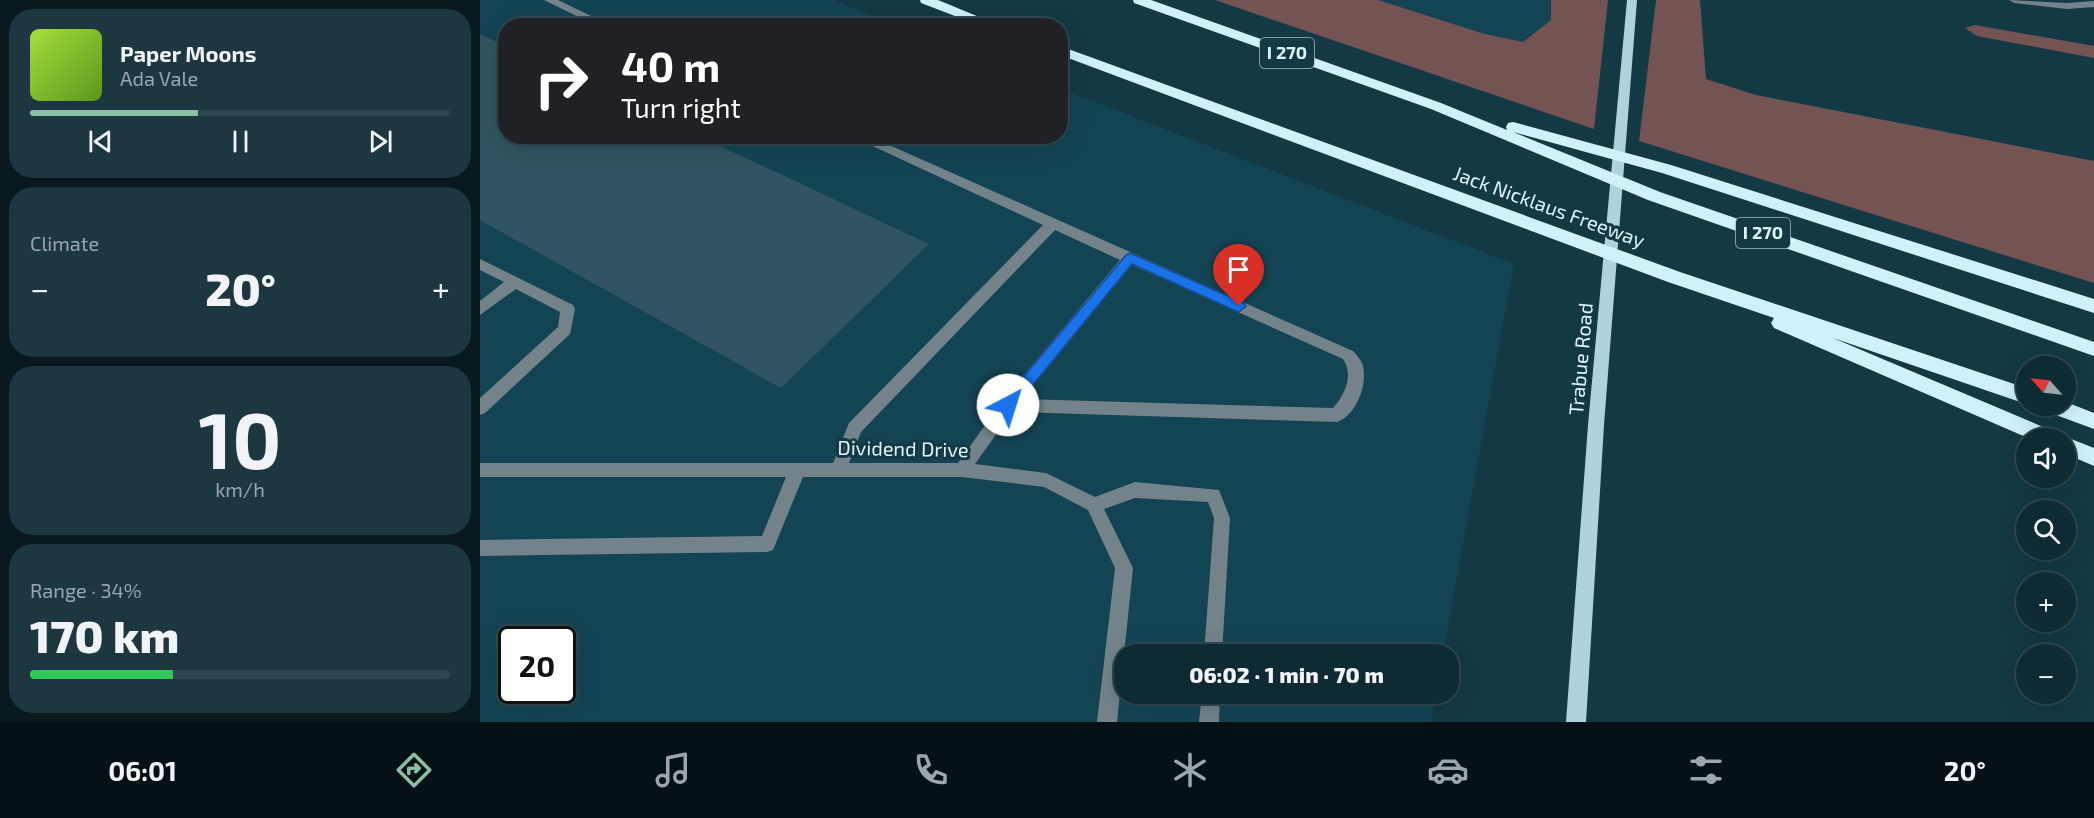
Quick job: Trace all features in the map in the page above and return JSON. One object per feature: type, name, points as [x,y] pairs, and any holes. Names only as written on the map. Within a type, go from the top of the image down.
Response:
[{"type":"highway","points":[[926,0],[974,18]]},
{"type":"highway","name":"I 270","points":[[1139,0],[1436,105],[1654,195],[2094,349]]},
{"type":"highway","name":"Jack Nicklaus Freeway","points":[[1068,53],[1674,278],[2016,393]]},
{"type":"highway","points":[[1436,105],[1666,169],[2094,306]]},
{"type":"highway","points":[[1674,278],[2026,428]]},
{"type":"highway","points":[[2076,414],[2094,421]]},
{"type":"highway","points":[[2076,449],[2094,457]]},
{"type":"main road","name":"Trabue Road","points":[[1576,722],[1596,425],[1632,0]]},
{"type":"street","points":[[549,0],[589,18]]},
{"type":"street","points":[[2014,0],[2067,6],[2094,4]]},
{"type":"street","points":[[875,144],[1348,355],[1355,365],[1353,397],[1337,415],[1008,405]]},
{"type":"street","points":[[838,469],[855,428],[1053,224]]},
{"type":"street","points":[[962,470],[1008,405],[1130,258]]},
{"type":"street","points":[[480,264],[568,309],[565,330],[480,408]]},
{"type":"street","points":[[480,309],[514,282]]},
{"type":"street","points":[[480,548],[767,544],[798,469]]},
{"type":"street","name":"Dividend Drive","points":[[480,470],[962,470],[1046,480],[1094,505]]},
{"type":"street","points":[[1107,722],[1124,568],[1094,505],[1135,490],[1213,495],[1222,518],[1214,644]]},
{"type":"street","points":[[1209,722],[1210,704]]},
{"type":"shaded area","points":[[480,0],[832,0],[880,18],[498,18],[498,144],[1068,144],[1068,92],[1514,264],[1445,644],[1114,644],[1114,704],[1434,704],[1431,722],[480,722]]},
{"type":"shaded area","points":[[1215,0],[1378,0],[1485,34],[1523,42],[1551,20],[1551,0],[1608,0],[1594,129]]},
{"type":"shaded area","points":[[1378,0],[1551,0],[1551,20],[1523,42],[1485,34]]},
{"type":"shaded area","points":[[1656,0],[1700,0],[1706,79],[1756,95],[2094,161],[2094,283],[1639,141]]},
{"type":"shaded area","points":[[1975,25],[2094,46],[2094,58],[1977,36],[1965,28]]},
{"type":"building","points":[[480,34],[498,42],[498,144],[716,144],[929,244],[781,388],[480,220]]},
{"type":"route","points":[[1008,405],[1130,258],[1239,306]]}]
